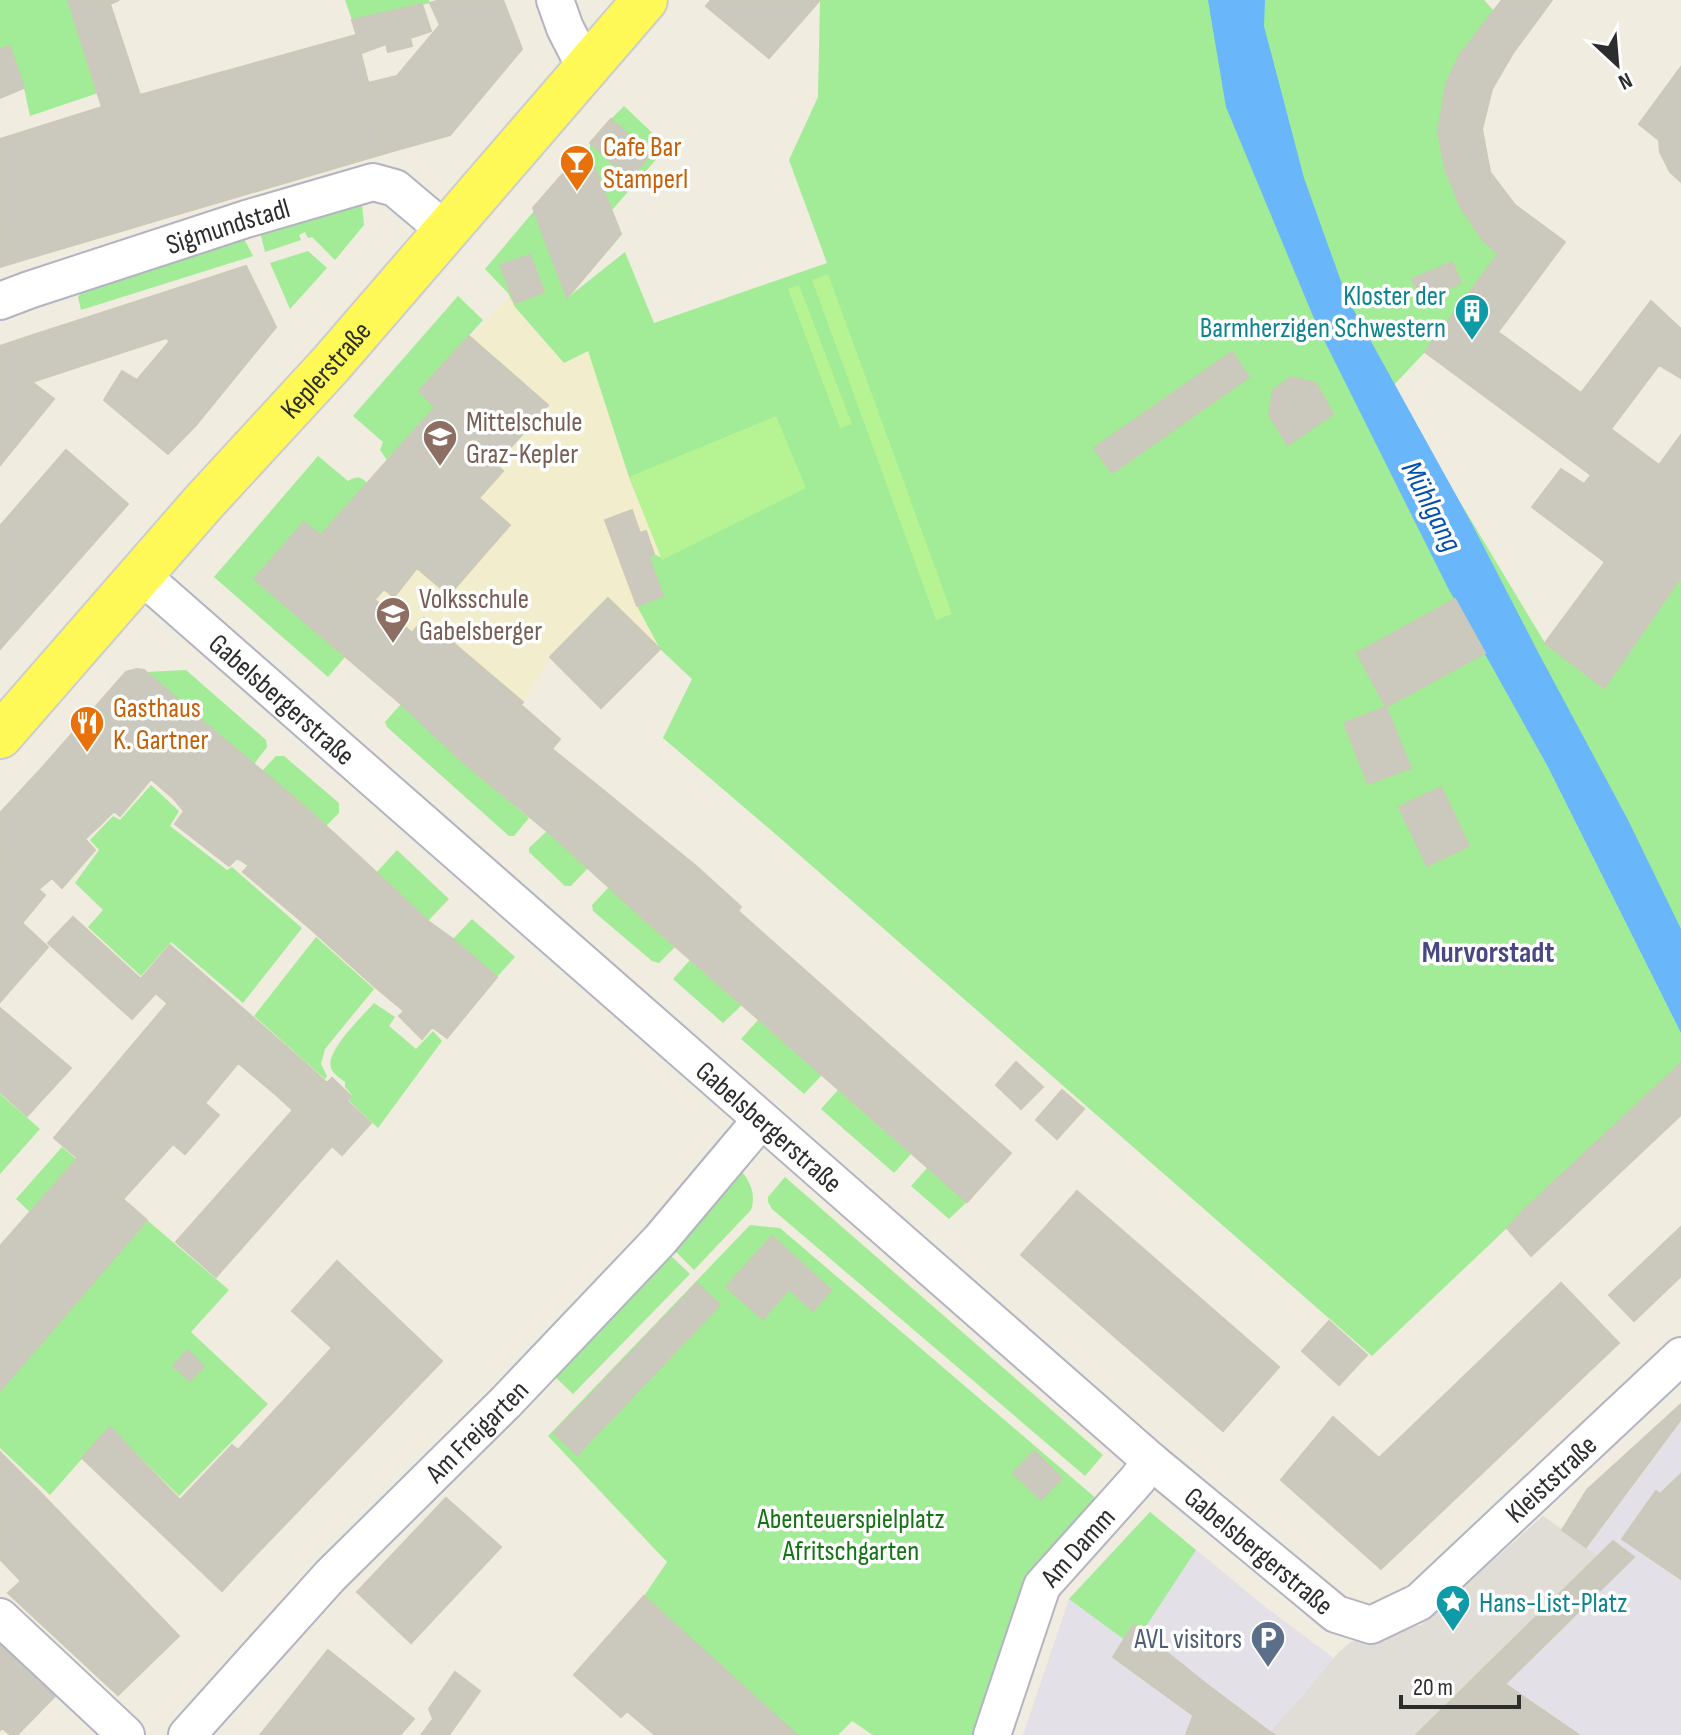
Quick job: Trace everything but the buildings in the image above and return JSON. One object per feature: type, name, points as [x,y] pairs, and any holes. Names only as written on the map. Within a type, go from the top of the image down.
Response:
[{"type":"main road","name":"Keplerstraße","points":[[0,736],[203,503],[331,364],[645,0]]},
{"type":"street","points":[[555,0],[585,67]]},
{"type":"street","name":"Sigmundstadl","points":[[0,301],[246,219],[373,182],[395,188],[446,231]]},
{"type":"street","name":"Gabelsbergerstraße","points":[[141,575],[1151,1461],[1336,1614],[1371,1625],[1419,1602]]},
{"type":"street","name":"Am Freigarten","points":[[187,1735],[330,1576],[506,1402],[660,1240],[761,1120]]},
{"type":"street","name":"Kleiststraße","points":[[1419,1602],[1681,1356]]},
{"type":"street","name":"Am Damm","points":[[992,1735],[1042,1586],[1151,1461]]},
{"type":"street","points":[[0,1617],[126,1735]]},
{"type":"shaded area","points":[[509,296],[564,363],[588,350],[956,614],[663,738],[692,679],[660,649],[601,708],[550,657],[521,705],[466,765],[401,704],[254,579],[304,522],[321,535],[378,472],[435,407],[419,391]]},
{"type":"shaded area","points":[[1681,1404],[1681,1735],[1023,1735],[1069,1599],[1150,1512],[1268,1609],[1335,1659],[1351,1642],[1421,1625],[1543,1516],[1562,1529],[1587,1490]]},
{"type":"shaded area","name":"Hans-List-Platz","points":[[1543,1516],[1599,1557],[1416,1735],[1275,1735],[1270,1732],[1351,1642],[1421,1625]]},
{"type":"green space","points":[[0,0],[69,0],[98,93],[30,116],[10,46],[0,49]]},
{"type":"green space","points":[[345,0],[429,0],[430,3],[352,20]]},
{"type":"green space","points":[[820,0],[1484,0],[1494,11],[1438,131],[1445,169],[1460,206],[1482,239],[1498,254],[1425,352],[1394,385],[1545,643],[1604,688],[1681,577],[1681,1063],[1372,1356],[663,738],[692,679],[660,649],[637,606],[663,596],[649,557],[654,554],[662,558],[629,477],[588,351],[564,363],[485,269],[534,211],[567,298],[625,252],[654,323],[827,263],[789,160],[818,97]]},
{"type":"green space","points":[[624,106],[667,147],[612,210],[590,156],[590,143],[629,178],[651,155],[611,119]]},
{"type":"green space","points":[[362,204],[364,225],[335,260],[305,232],[299,235],[301,240],[265,252],[260,232]]},
{"type":"green space","points":[[243,237],[253,256],[81,310],[78,297],[83,290]]},
{"type":"green space","points":[[308,251],[327,268],[290,309],[270,263]]},
{"type":"green space","points":[[828,274],[952,614],[936,620],[812,280]]},
{"type":"green space","points":[[799,285],[852,424],[840,428],[788,289]]},
{"type":"green space","points":[[458,296],[483,320],[419,391],[435,407],[387,460],[380,450],[383,442],[353,416]]},
{"type":"green space","points":[[776,416],[806,488],[662,560],[629,477]]},
{"type":"green space","points":[[318,456],[348,481],[358,478],[368,483],[321,535],[305,523],[255,579],[345,657],[328,677],[214,577]]},
{"type":"green space","points":[[186,670],[266,740],[267,747],[254,764],[146,672]]},
{"type":"green space","points":[[401,704],[529,818],[514,836],[509,836],[387,727],[385,722]]},
{"type":"green space","points":[[276,756],[284,756],[339,803],[339,813],[326,826],[262,771]]},
{"type":"green space","points":[[151,785],[179,811],[170,826],[227,870],[232,867],[302,928],[243,1003],[171,942],[141,976],[88,927],[103,910],[75,883],[99,850],[90,840],[113,816],[120,820]]},
{"type":"green space","points":[[547,831],[588,868],[571,886],[565,886],[529,852],[529,848]]},
{"type":"green space","points":[[397,850],[449,899],[428,921],[376,873]]},
{"type":"green space","points":[[609,887],[675,947],[659,963],[652,961],[593,911],[592,905]]},
{"type":"green space","points":[[472,919],[515,957],[497,977],[453,939]]},
{"type":"green space","points":[[316,937],[374,989],[325,1049],[321,1064],[327,1076],[325,1079],[254,1016]]},
{"type":"green space","points":[[690,960],[742,1005],[723,1023],[673,979]]},
{"type":"green space","points":[[374,1003],[395,1017],[389,1026],[416,1049],[433,1031],[442,1041],[378,1128],[349,1101],[352,1095],[345,1082],[331,1068],[339,1043]]},
{"type":"green space","points":[[758,1020],[822,1075],[804,1094],[741,1039]]},
{"type":"green space","points":[[838,1090],[911,1154],[894,1173],[821,1109]]},
{"type":"green space","points":[[0,1094],[40,1129],[0,1174]]},
{"type":"green space","points":[[62,1147],[76,1159],[30,1212],[16,1199]]},
{"type":"green space","points":[[927,1168],[967,1202],[949,1219],[911,1186]]},
{"type":"green space","points":[[742,1172],[752,1190],[751,1210],[694,1270],[673,1249]]},
{"type":"green space","points":[[785,1177],[1103,1455],[1085,1476],[772,1209],[768,1197]]},
{"type":"green space","points":[[147,1220],[229,1290],[191,1332],[268,1404],[179,1496],[110,1427],[50,1495],[0,1448],[0,1391]]},
{"type":"green space","name":"Abenteuerspielplatz Afritschgarten","points":[[750,1225],[780,1228],[1098,1500],[983,1735],[873,1735],[852,1721],[838,1735],[797,1735],[644,1596],[667,1562],[548,1436]]},
{"type":"green space","points":[[669,1254],[690,1274],[573,1394],[552,1374]]},
{"type":"green space","points":[[1150,1512],[1196,1550],[1133,1646],[1069,1599]]},
{"type":"water","name":"Mühlgang","points":[[1208,0],[1265,0],[1264,26],[1304,178],[1347,298],[1472,524],[1628,820],[1681,929],[1681,1033],[1547,765],[1448,588],[1318,328],[1226,107]]},
{"type":"place","name":"Cafe Bar Stamperl","points":[[577,193]]},
{"type":"place","name":"Kloster der Barmherzigen Schwestern","points":[[1472,342]]},
{"type":"place","name":"Mittelschule Graz-Kepler","points":[[440,468]]},
{"type":"place","name":"Volksschule Gabelsberger","points":[[393,645]]},
{"type":"place","name":"Gasthaus K. Gartner","points":[[87,754]]},
{"type":"place","name":"Hans-List-Platz","points":[[1453,1633]]},
{"type":"place","name":"AVL visitors","points":[[1268,1669]]},
{"type":"district","name":"Murvorstadt","points":[[1488,952]]}]
